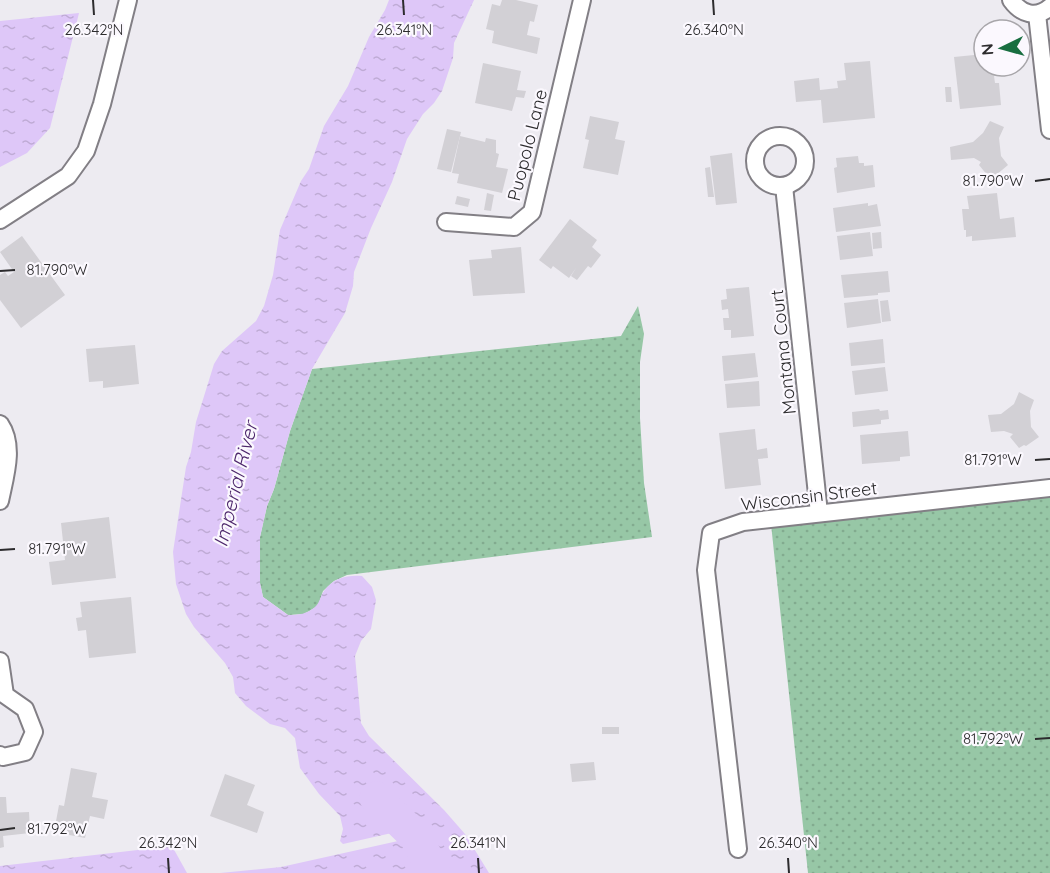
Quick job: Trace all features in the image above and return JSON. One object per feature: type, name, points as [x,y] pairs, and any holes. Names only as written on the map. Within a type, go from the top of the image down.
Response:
[{"type":"street","points":[[0,220],[68,176],[86,151],[102,104],[128,0]]},
{"type":"street","name":"Puopolo Lane","points":[[446,222],[514,226],[532,212],[582,0]]},
{"type":"street","points":[[1011,0],[1022,11],[1044,11],[1050,130]]},
{"type":"street","name":"Montana Court","points":[[784,186],[819,513]]},
{"type":"street","points":[[0,424],[4,429],[9,453],[0,501]]},
{"type":"street","name":"Wisconsin Street","points":[[738,849],[706,570],[711,533],[743,522],[1050,488]]},
{"type":"street","points":[[0,661],[3,697],[25,709],[34,732],[25,752],[3,757],[0,754]]},
{"type":"green space","points":[[638,306],[644,334],[640,362],[640,418],[644,483],[652,537],[347,575],[334,581],[323,591],[318,606],[304,614],[288,615],[263,597],[260,583],[260,537],[290,431],[312,369],[621,336]]},
{"type":"green space","points":[[1050,493],[1050,873],[808,873],[771,524]]},
{"type":"water","points":[[389,0],[474,0],[454,43],[453,58],[442,91],[423,114],[407,139],[392,182],[354,272],[353,286],[345,313],[312,369],[267,506],[260,537],[260,583],[263,597],[288,615],[303,614],[312,609],[318,604],[328,587],[341,578],[362,576],[372,587],[376,600],[371,629],[361,641],[355,656],[361,723],[369,736],[465,834],[489,873],[444,873],[420,829],[414,828],[343,844],[340,841],[343,829],[340,816],[319,794],[300,768],[295,738],[285,728],[270,724],[246,706],[235,693],[233,677],[225,663],[194,627],[186,614],[176,584],[173,552],[186,467],[196,422],[214,364],[222,351],[256,321],[264,306],[273,275],[280,230],[301,181],[309,169],[324,126],[348,86],[369,37]]},
{"type":"water","points":[[79,13],[50,128],[27,153],[0,167],[0,21]]},
{"type":"water","points":[[416,837],[434,873],[220,873],[281,867]]},
{"type":"water","points":[[172,846],[187,873],[0,873],[0,866]]},
{"type":"building","points":[[502,0],[516,0],[538,5],[534,22],[530,21],[527,35],[540,38],[537,54],[492,43],[494,31],[486,29],[492,4],[500,6]]},
{"type":"building","points":[[972,55],[972,78],[994,78],[995,83],[999,83],[1001,105],[960,109],[954,57]]},
{"type":"building","points":[[870,61],[875,118],[823,123],[821,100],[796,102],[794,81],[819,78],[820,90],[838,88],[837,81],[846,80],[844,63]]},
{"type":"building","points":[[483,63],[521,71],[517,90],[526,91],[524,98],[516,97],[512,111],[475,103]]},
{"type":"building","points":[[945,87],[951,87],[952,102],[946,102]]},
{"type":"building","points":[[590,116],[619,122],[615,139],[625,141],[618,175],[583,168],[589,140],[585,139]]},
{"type":"building","points":[[990,121],[1004,127],[999,138],[1001,156],[1008,165],[996,175],[988,176],[979,165],[981,162],[974,158],[951,160],[950,147],[973,142],[983,133]]},
{"type":"building","points":[[447,129],[461,132],[451,172],[437,169]]},
{"type":"building","points":[[460,136],[485,142],[486,138],[496,140],[496,153],[499,154],[496,167],[508,169],[502,193],[457,183],[459,174],[452,173]]},
{"type":"building","points":[[732,153],[737,203],[716,205],[710,156]]},
{"type":"building","points":[[858,156],[859,163],[864,163],[864,166],[873,165],[875,187],[837,193],[834,168],[837,167],[836,158]]},
{"type":"building","points":[[710,167],[714,197],[708,197],[705,168]]},
{"type":"building","points":[[487,193],[494,195],[491,211],[484,210]]},
{"type":"building","points":[[997,193],[1000,219],[1014,217],[1016,237],[972,241],[972,236],[966,237],[966,230],[964,230],[962,209],[969,209],[967,196]]},
{"type":"building","points":[[457,196],[470,199],[468,207],[455,204]]},
{"type":"building","points":[[868,203],[868,206],[877,204],[881,226],[836,232],[833,208]]},
{"type":"building","points":[[570,219],[597,240],[592,247],[601,255],[577,280],[571,276],[576,268],[569,278],[553,266],[551,269],[539,260]]},
{"type":"building","points":[[870,232],[873,256],[840,260],[837,236]]},
{"type":"building","points":[[881,232],[882,248],[873,249],[872,233]]},
{"type":"building","points":[[22,236],[65,295],[21,328],[0,300],[0,275],[5,272],[8,276],[14,272],[0,252]]},
{"type":"building","points":[[521,247],[525,293],[473,296],[469,260],[492,258],[491,250]]},
{"type":"building","points":[[888,271],[890,292],[844,298],[841,275]]},
{"type":"building","points":[[749,287],[754,336],[731,338],[731,330],[724,330],[723,318],[729,318],[728,309],[722,310],[721,300],[727,299],[726,289]]},
{"type":"building","points":[[878,299],[881,323],[847,328],[844,303]]},
{"type":"building","points":[[888,300],[891,321],[882,322],[880,301]]},
{"type":"building","points":[[883,339],[885,363],[851,366],[849,343]]},
{"type":"building","points":[[135,345],[139,384],[103,388],[103,381],[89,382],[86,349]]},
{"type":"building","points":[[755,353],[758,377],[724,381],[722,356]]},
{"type":"building","points":[[885,367],[888,391],[855,395],[852,371]]},
{"type":"building","points":[[759,381],[760,406],[727,408],[725,384]]},
{"type":"building","points":[[1019,392],[1034,400],[1030,411],[1031,427],[1039,437],[1019,448],[1010,437],[1013,434],[1004,431],[991,432],[988,415],[1001,414],[1014,404]]},
{"type":"building","points":[[879,409],[880,411],[888,410],[889,419],[881,420],[881,424],[853,427],[852,412]]},
{"type":"building","points":[[755,429],[757,450],[767,448],[768,458],[758,459],[761,485],[725,489],[719,433]]},
{"type":"building","points":[[908,431],[910,456],[900,457],[900,461],[862,464],[860,435]]},
{"type":"building","points":[[109,517],[116,578],[52,585],[49,562],[65,560],[61,523]]},
{"type":"building","points":[[131,597],[136,653],[89,658],[86,630],[78,631],[76,618],[82,617],[80,602]]},
{"type":"building","points":[[602,727],[619,727],[619,734],[602,734]]},
{"type":"building","points":[[594,762],[596,780],[572,782],[570,764]]},
{"type":"building","points":[[71,768],[97,773],[92,797],[108,800],[104,819],[90,816],[85,838],[54,832],[59,805],[64,806]]},
{"type":"building","points":[[225,774],[255,785],[247,805],[264,812],[257,833],[210,816]]},
{"type":"building","points":[[0,797],[6,797],[7,813],[29,812],[30,833],[3,836],[4,847],[0,848]]},
{"type":"waterway","name":"Imperial River","points":[[376,798],[416,837],[434,873]]}]
